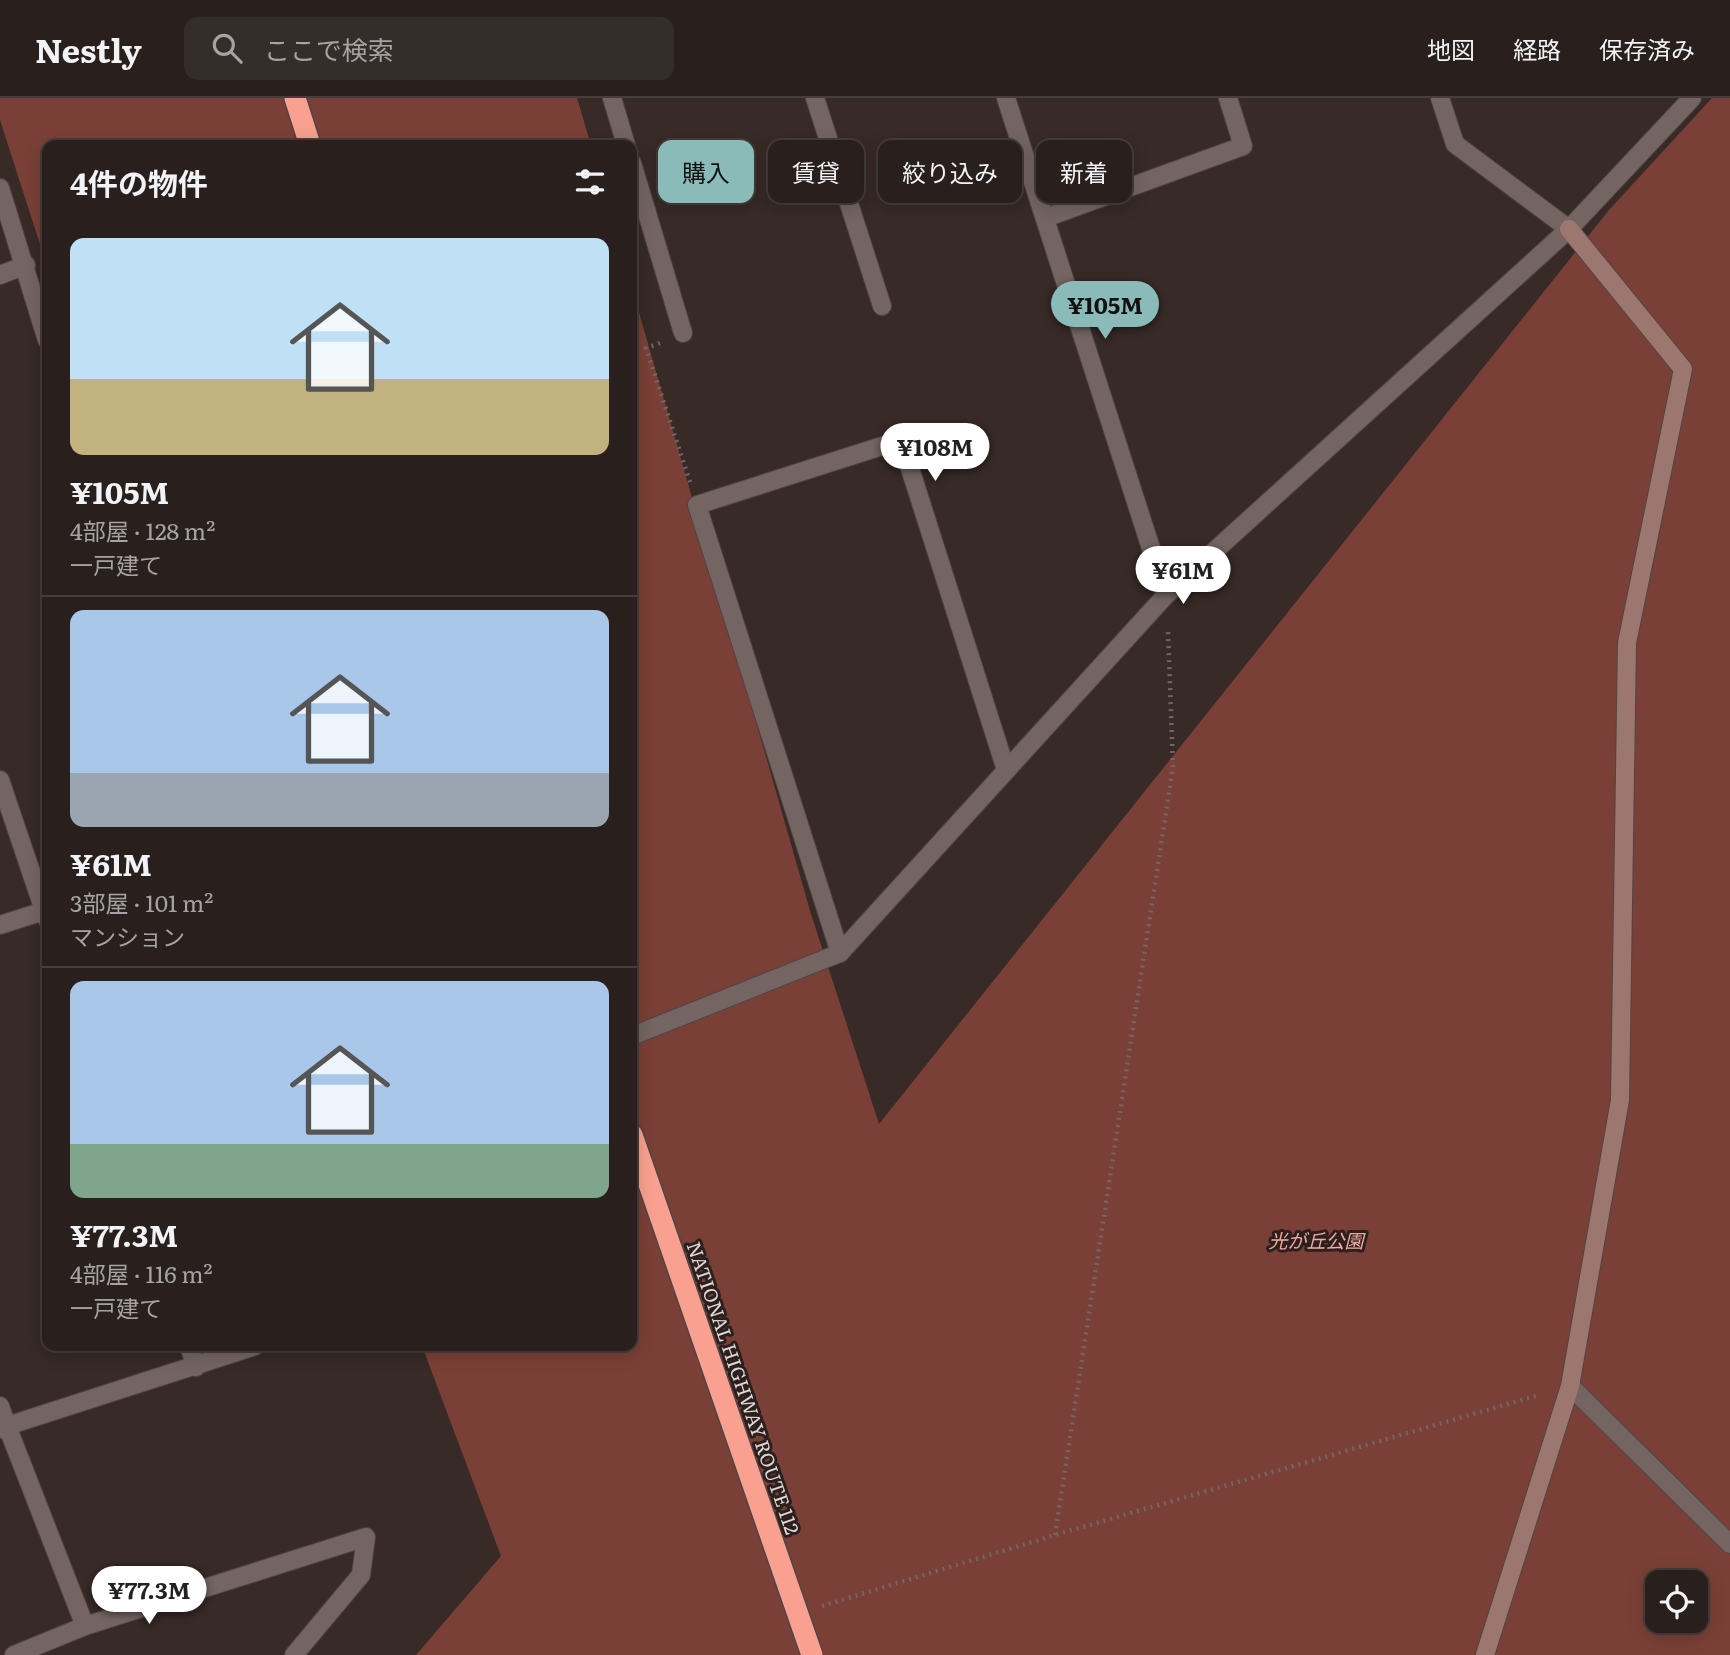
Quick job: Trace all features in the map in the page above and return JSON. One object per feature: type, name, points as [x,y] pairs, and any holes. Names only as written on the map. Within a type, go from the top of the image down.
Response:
[{"type":"highway","points":[[295,98],[308,140]]},
{"type":"highway","name":"NATIONAL HIGHWAY ROUTE 112","points":[[637,1150],[812,1655]]},
{"type":"street","points":[[612,98],[625,140]]},
{"type":"street","points":[[814,98],[882,306]]},
{"type":"street","points":[[1006,98],[1166,595]]},
{"type":"street","points":[[1045,218],[1243,146],[1228,98]]},
{"type":"street","points":[[1440,98],[1455,144],[1569,229],[1683,369],[1627,643],[1620,1100],[1570,1386],[1485,1655]]},
{"type":"street","points":[[637,1034],[840,953],[1166,595],[1569,229],[1692,98]]},
{"type":"street","points":[[637,180],[683,333]]},
{"type":"street","points":[[0,188],[42,322]]},
{"type":"street","points":[[0,275],[26,265]]},
{"type":"street","points":[[840,953],[697,505],[901,440],[1006,771]]},
{"type":"street","points":[[0,780],[42,901]]},
{"type":"street","points":[[0,925],[42,914]]},
{"type":"street","points":[[191,1351],[196,1367]]},
{"type":"street","points":[[3,1428],[242,1351]]},
{"type":"street","points":[[1570,1386],[1730,1545]]},
{"type":"street","points":[[0,1406],[3,1428],[85,1626]]},
{"type":"street","points":[[13,1655],[85,1626],[366,1537],[361,1575],[294,1655]]},
{"type":"path","points":[[683,333],[646,348],[697,505]]},
{"type":"path","points":[[1055,1535],[1173,766],[1166,595]]},
{"type":"path","points":[[797,1614],[1055,1535],[1570,1386]]},
{"type":"green space","points":[[0,98],[577,98],[590,140],[42,140],[42,250],[0,120]]},
{"type":"green space","name":"光が丘公園","points":[[1712,98],[1730,98],[1730,1655],[416,1655],[501,1556],[424,1351],[637,1351],[637,305],[811,914],[879,1124],[1609,210]]}]
